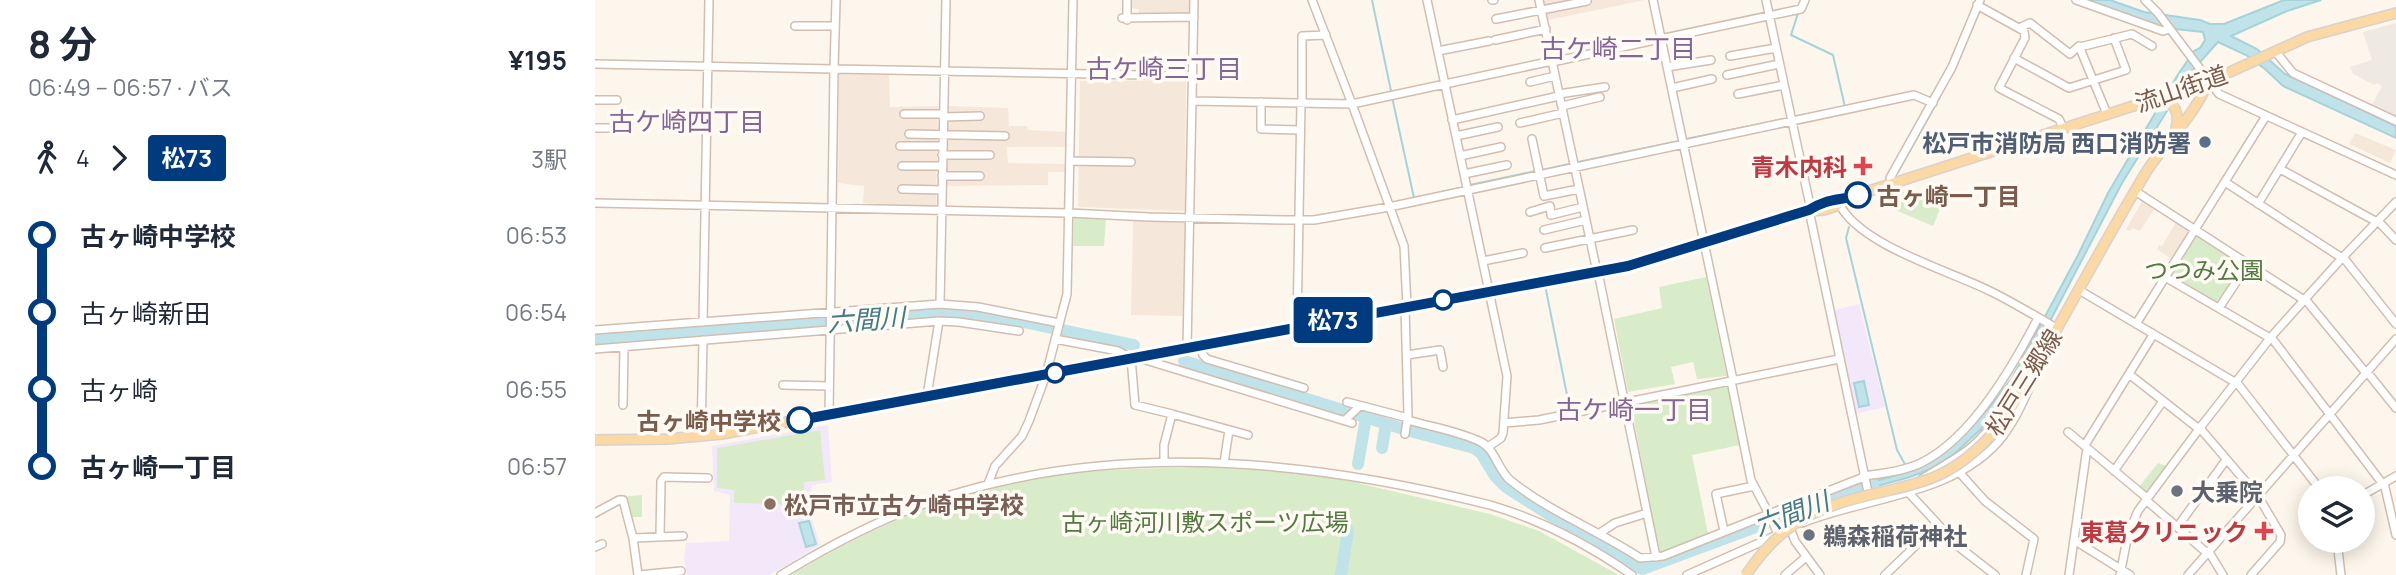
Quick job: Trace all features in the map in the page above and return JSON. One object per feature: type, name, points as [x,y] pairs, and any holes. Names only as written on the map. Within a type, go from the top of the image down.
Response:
[{"type":"main road","name":"流山街道","points":[[595,440],[701,436],[1046,375],[1644,262],[1810,210],[1819,211],[1892,184],[2208,82],[2307,37],[2396,13]]},
{"type":"main road","name":"松戸三郷線","points":[[1746,575],[1764,551],[1794,523],[1839,502],[1911,485],[1938,475],[1961,463],[1982,446],[2010,411],[2045,351],[2055,327],[2135,191],[2201,97],[2208,82]]},
{"type":"main road","points":[[2159,97],[2172,104],[2178,117],[2174,134]]},
{"type":"street","points":[[703,322],[709,0]]},
{"type":"street","points":[[829,414],[836,0]]},
{"type":"street","points":[[940,304],[946,0]]},
{"type":"street","points":[[988,484],[1001,457],[1022,436],[1046,375],[1067,286],[1073,0]]},
{"type":"street","points":[[1127,0],[1126,19],[1194,17]]},
{"type":"street","points":[[1187,348],[1194,0]]},
{"type":"street","points":[[1312,0],[1404,246],[1408,419],[1405,434]]},
{"type":"street","points":[[1427,0],[1507,376],[1501,438],[1487,447]]},
{"type":"street","points":[[1539,0],[1656,557]]},
{"type":"street","points":[[1653,0],[1705,243],[1751,480],[1777,532]]},
{"type":"street","points":[[1766,0],[1869,497]]},
{"type":"street","points":[[1192,101],[1352,104],[1801,9],[1805,0]]},
{"type":"street","points":[[2076,0],[2163,31],[2169,28]]},
{"type":"street","points":[[2145,0],[2158,13],[2219,94],[2396,175]]},
{"type":"street","points":[[1496,19],[1587,1]]},
{"type":"street","points":[[1892,184],[1890,178],[1952,67],[1979,2],[2024,31],[2025,38],[1999,88],[2059,119],[2063,128]]},
{"type":"street","points":[[2019,28],[2030,23],[2070,54],[2080,47],[2131,34],[2152,46]]},
{"type":"street","points":[[795,26],[835,26]]},
{"type":"street","points":[[1438,51],[1545,29]]},
{"type":"street","points":[[1297,327],[1302,36],[1325,35]]},
{"type":"street","points":[[2014,58],[2069,88],[2126,70],[2114,37]]},
{"type":"street","points":[[2080,47],[2108,114]]},
{"type":"street","points":[[1730,56],[1776,48]]},
{"type":"street","points":[[2271,53],[2293,73],[2396,121]]},
{"type":"street","points":[[1667,67],[1711,60]]},
{"type":"street","points":[[595,64],[1192,76]]},
{"type":"street","points":[[1727,75],[1779,64]]},
{"type":"street","points":[[1530,82],[1555,76]]},
{"type":"street","points":[[1672,88],[1712,79]]},
{"type":"street","points":[[1738,94],[1784,85]]},
{"type":"street","points":[[1452,120],[1605,87]]},
{"type":"street","points":[[595,203],[1300,220],[1389,207],[1468,191],[1914,95],[1933,103]]},
{"type":"street","points":[[1520,122],[1600,97]]},
{"type":"street","points":[[595,100],[617,100]]},
{"type":"street","points":[[1261,102],[1261,129],[1300,130]]},
{"type":"street","points":[[904,114],[980,116]]},
{"type":"street","points":[[2136,324],[2266,116]]},
{"type":"street","points":[[1456,136],[1498,127]]},
{"type":"street","points":[[595,128],[611,128]]},
{"type":"street","points":[[2258,204],[2302,132]]},
{"type":"street","points":[[909,134],[1005,136]]},
{"type":"street","points":[[1532,139],[1544,196],[1579,189]]},
{"type":"street","points":[[900,146],[990,155]]},
{"type":"street","points":[[1460,156],[1501,147]]},
{"type":"street","points":[[1070,162],[1131,162]]},
{"type":"street","points":[[1464,174],[1507,165]]},
{"type":"street","points":[[902,166],[942,166]]},
{"type":"street","points":[[2280,169],[2378,221],[2396,240]]},
{"type":"street","points":[[942,176],[980,176]]},
{"type":"street","points":[[2225,182],[2342,258],[2396,324]]},
{"type":"street","points":[[902,189],[942,190]]},
{"type":"street","points":[[2135,191],[2304,299],[2396,408]]},
{"type":"street","points":[[1842,202],[1850,220],[1875,237],[1991,291],[2055,327]]},
{"type":"street","points":[[2121,572],[2131,524],[2199,428],[2304,299],[2396,202]]},
{"type":"street","points":[[1530,212],[1550,206],[1551,215],[1583,207]]},
{"type":"street","points":[[1544,230],[1586,220]]},
{"type":"street","points":[[1545,248],[1633,230]]},
{"type":"street","points":[[1483,261],[1523,253]]},
{"type":"street","points":[[2219,308],[2248,264]]},
{"type":"street","points":[[2165,277],[2271,338],[2383,483],[2396,535]]},
{"type":"street","points":[[2079,290],[2234,382],[2309,476]]},
{"type":"street","points":[[595,330],[940,304],[978,307],[1059,323]]},
{"type":"street","points":[[1347,402],[1477,440],[1487,447],[1509,479],[1640,558],[1656,557],[1864,477],[1907,467],[1934,455],[1984,405],[2017,358],[2038,318]]},
{"type":"street","points":[[927,396],[939,321]]},
{"type":"street","points":[[595,349],[939,321],[1019,331]]},
{"type":"street","points":[[2069,575],[2086,447],[2153,335]]},
{"type":"street","points":[[1055,339],[1118,351],[1133,358],[1348,422],[1360,406]]},
{"type":"street","points":[[2188,575],[2396,339]]},
{"type":"street","points":[[701,436],[703,340]]},
{"type":"street","points":[[1200,345],[1207,359],[1304,388]]},
{"type":"street","points":[[624,346],[624,405]]},
{"type":"street","points":[[1407,355],[1440,350],[1443,367]]},
{"type":"street","points":[[1910,491],[1921,480],[1969,449],[1987,431],[2045,351]]},
{"type":"street","points":[[1687,575],[1777,532],[1869,497],[1910,491],[1959,472],[1983,456],[2002,437],[2023,404],[2045,351]]},
{"type":"street","points":[[1133,358],[1135,405],[1248,435]]},
{"type":"street","points":[[1504,423],[1539,420],[1839,359]]},
{"type":"street","points":[[2129,374],[2199,428],[2258,496],[2282,539],[2251,575]]},
{"type":"street","points":[[783,386],[829,386]]},
{"type":"street","points":[[2114,471],[2163,401]]},
{"type":"street","points":[[1164,462],[1164,445],[1172,414]]},
{"type":"street","points":[[1224,463],[1229,430]]},
{"type":"street","points":[[2068,432],[2208,552],[2223,575]]},
{"type":"street","points":[[1934,455],[1950,476]]},
{"type":"street","points":[[2178,526],[2226,460]]},
{"type":"street","points":[[781,575],[826,548],[892,517],[988,484],[1031,475],[1164,462],[1224,463],[1330,472],[1478,502],[1516,513],[1556,531],[1632,575]]},
{"type":"street","points":[[1959,472],[1985,501],[2034,539],[2026,575]]},
{"type":"street","points":[[2375,488],[2396,476]]},
{"type":"street","points":[[660,536],[661,481],[664,477],[708,478]]},
{"type":"street","points":[[1724,531],[1716,494],[1754,486]]},
{"type":"street","points":[[1910,491],[1959,547],[1995,575]]},
{"type":"street","points":[[595,513],[624,499],[639,575],[681,571]]},
{"type":"street","points":[[1600,533],[1615,523],[1647,513]]},
{"type":"street","points":[[1885,575],[1937,525]]},
{"type":"street","points":[[1790,528],[1795,541],[1820,575]]},
{"type":"street","points":[[633,538],[683,536]]},
{"type":"street","points":[[2074,540],[2121,572],[2130,575]]},
{"type":"street","points":[[1610,560],[1620,545]]},
{"type":"street","points":[[2338,553],[2341,575]]},
{"type":"street","points":[[1785,575],[1806,557]]},
{"type":"shaded area","points":[[1130,0],[1190,0],[1190,14],[1139,15],[1139,9],[1130,8]]},
{"type":"shaded area","points":[[1544,0],[1645,0],[1548,20]]},
{"type":"shaded area","points":[[2396,23],[2396,117],[2372,105],[2382,86],[2377,83],[2374,85],[2353,74],[2350,67],[2372,60],[2363,32]]},
{"type":"shaded area","points":[[839,74],[889,75],[890,107],[938,106],[936,207],[863,203],[864,186],[838,183]]},
{"type":"shaded area","points":[[1186,80],[1185,211],[1078,207],[1080,81]]},
{"type":"shaded area","points":[[949,106],[1008,108],[1009,126],[1067,132],[1067,147],[1007,147],[1008,163],[1065,164],[1067,172],[1048,172],[1048,185],[946,186]]},
{"type":"shaded area","points":[[2355,133],[2396,150],[2390,163],[2349,144]]},
{"type":"shaded area","points":[[2144,198],[2156,207],[2140,231],[2126,229]]},
{"type":"shaded area","points":[[2177,220],[2190,229],[2171,259],[2157,249],[2159,245],[2162,246]]},
{"type":"shaded area","points":[[1133,221],[1185,223],[1183,316],[1131,315]]},
{"type":"shaded area","points":[[1859,304],[1885,407],[1855,414],[1834,310]]},
{"type":"shaded area","name":"松戸市立古ケ崎中学校","points":[[828,425],[832,482],[812,485],[810,513],[820,545],[769,575],[687,575],[684,559],[686,543],[729,541],[730,495],[714,491],[712,446]]},
{"type":"green space","points":[[1913,189],[1944,199],[1933,226],[1893,209],[1886,197]]},
{"type":"green space","points":[[1074,217],[1106,218],[1104,246],[1073,246]]},
{"type":"green space","name":"つつみ公園","points":[[2194,236],[2244,266],[2220,304],[2171,276]]},
{"type":"green space","points":[[1706,277],[1727,376],[1697,379],[1693,362],[1671,367],[1675,384],[1628,392],[1614,319],[1662,308],[1659,287]]},
{"type":"green space","points":[[1729,385],[1740,445],[1692,455],[1708,533],[1659,553],[1631,404]]},
{"type":"green space","points":[[820,430],[825,480],[804,482],[804,505],[734,503],[734,490],[717,488],[717,448]]},
{"type":"green space","points":[[2158,463],[2167,466],[2149,492],[2143,492],[2138,488]]},
{"type":"green space","name":"古ヶ崎河川敷スポーツ広場","points":[[1202,467],[1315,473],[1490,514],[1539,531],[1619,575],[791,575],[846,544],[902,518],[991,487],[1067,474]]},
{"type":"green space","points":[[642,495],[642,517],[631,517],[628,501],[622,497]]},
{"type":"water","points":[[2085,0],[2110,0],[2144,12],[2224,24],[2284,0],[2321,0],[2287,11],[2231,36],[2257,49],[2285,74],[2396,126],[2396,138],[2283,86],[2246,55],[2218,42],[2192,71],[2122,183],[2048,325],[2022,370],[1981,429],[1954,454],[1933,468],[1859,491],[1857,485],[1912,470],[1945,451],[1970,428],[2003,390],[2078,255],[2108,193],[2177,76],[2205,40],[2203,32],[2157,27]]},
{"type":"water","points":[[1864,381],[1869,405],[1859,407],[1854,383]]},
{"type":"water","points":[[809,521],[816,544],[806,547],[799,523]]},
{"type":"pier","points":[[2189,78],[2169,110],[2155,113],[2168,85]]},
{"type":"waterway","points":[[1372,0],[1391,91]]},
{"type":"waterway","points":[[1798,13],[1791,35],[1833,55],[1845,107]]},
{"type":"waterway","points":[[1392,97],[1414,198],[1464,187]]},
{"type":"waterway","points":[[1898,172],[1940,97]]},
{"type":"waterway","points":[[1793,117],[1812,113]]},
{"type":"waterway","points":[[1686,139],[1788,118]]},
{"type":"waterway","points":[[1578,162],[1679,141]]},
{"type":"waterway","points":[[1542,170],[1569,164]]},
{"type":"waterway","points":[[1470,185],[1536,171]]},
{"type":"waterway","points":[[1849,227],[1846,238],[1897,450],[1906,466]]},
{"type":"waterway","points":[[1546,290],[1570,410],[1612,402]]},
{"type":"waterway","name":"六間川","points":[[595,340],[943,312],[1009,319],[1134,345]]},
{"type":"waterway","name":"六間川","points":[[1184,361],[1410,431],[1474,448],[1481,453],[1495,476],[1506,487],[1642,569],[1873,484]]},
{"type":"waterway","points":[[1358,464],[1366,418]]},
{"type":"waterway","points":[[1382,448],[1386,424]]},
{"type":"waterway","points":[[1341,575],[1348,530]]},
{"type":"bus line","name":"松73","points":[[800,420],[1628,266],[1809,210],[1837,197],[1844,199],[1858,195]]},
{"type":"place","name":"松戸市消防局 西口消防署","points":[[2205,142]]},
{"type":"place","name":"青木内科","points":[[1863,166]]},
{"type":"place","name":"古ヶ崎一丁目","points":[[1858,195]]},
{"type":"place","name":"古ヶ崎中学校","points":[[800,420]]},
{"type":"place","name":"大乗院","points":[[2177,491]]},
{"type":"place","name":"松戸市立古ケ崎中学校","points":[[770,504]]},
{"type":"place","name":"東葛クリニック","points":[[2264,531]]},
{"type":"place","name":"鵜森稲荷神社","points":[[1809,535]]},
{"type":"district","name":"古ケ崎二丁目","points":[[1618,48]]},
{"type":"district","name":"古ケ崎三丁目","points":[[1164,68]]},
{"type":"district","name":"古ケ崎四丁目","points":[[687,121]]},
{"type":"district","name":"古ケ崎一丁目","points":[[1634,409]]}]
